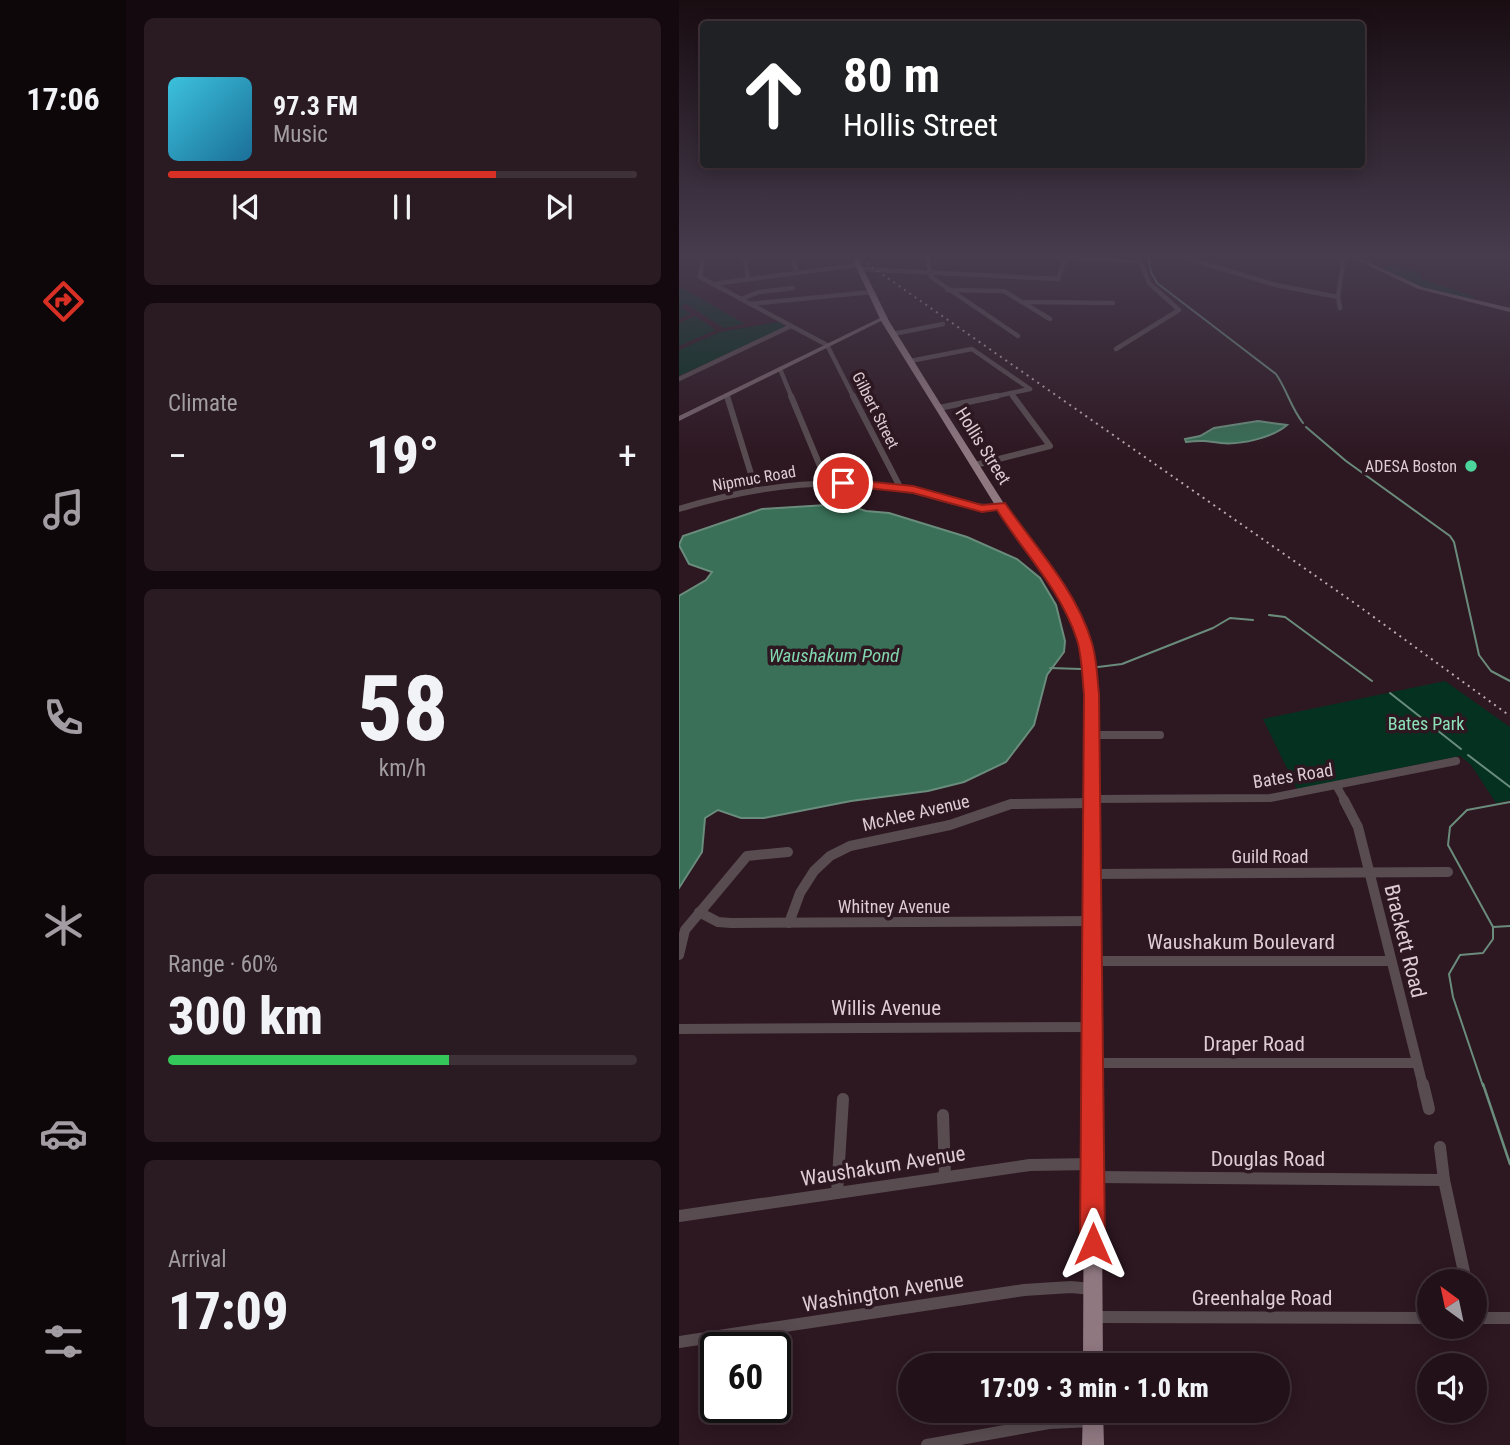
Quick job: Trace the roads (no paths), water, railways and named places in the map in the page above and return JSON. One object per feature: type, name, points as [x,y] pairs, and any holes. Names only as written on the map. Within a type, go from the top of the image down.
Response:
[{"type":"main road","name":"Hollis Street","points":[[887,323],[1000,506],[1025,544],[1063,591],[1075,614],[1089,661],[1092,735],[1093,1112]]},
{"type":"main road","points":[[1093,1112],[1093,1353]]},
{"type":"main road","points":[[1093,1423],[1093,1445]]},
{"type":"street","points":[[786,323],[827,345]]},
{"type":"street","points":[[679,419],[873,323]]},
{"type":"street","points":[[999,323],[1018,336]]},
{"type":"street","points":[[1116,349],[1157,323]]},
{"type":"street","points":[[893,334],[943,324]]},
{"type":"street","points":[[679,379],[791,326]]},
{"type":"street","name":"Gilbert Street","points":[[827,345],[900,487]]},
{"type":"street","points":[[910,361],[972,349],[1030,389],[939,408]]},
{"type":"street","points":[[780,369],[827,483]]},
{"type":"street","points":[[975,465],[1050,446],[1011,393]]},
{"type":"street","points":[[727,396],[756,490]]},
{"type":"street","name":"Nipmuc Road","points":[[679,509],[756,490],[827,483],[900,487],[971,507],[982,509],[1000,506]]},
{"type":"street","points":[[1092,735],[1160,735]]},
{"type":"street","name":"Bates Road","points":[[1092,801],[1259,799],[1456,761]]},
{"type":"street","name":"Brackett Road","points":[[1336,785],[1355,818],[1389,961],[1429,1109]]},
{"type":"street","name":"McAlee Avenue","points":[[789,923],[799,891],[813,870],[827,858],[851,845],[878,837],[950,825],[1009,804],[1092,801]]},
{"type":"street","points":[[679,955],[685,930],[747,856],[788,852]]},
{"type":"street","name":"Guild Road","points":[[1092,874],[1448,872]]},
{"type":"street","name":"Whitney Avenue","points":[[699,912],[718,922],[1092,921]]},
{"type":"street","name":"Waushakum Boulevard","points":[[1092,961],[1389,961]]},
{"type":"street","name":"Willis Avenue","points":[[679,1029],[1092,1027]]},
{"type":"street","name":"Draper Road","points":[[1093,1063],[1415,1063]]},
{"type":"street","points":[[837,1193],[843,1099]]},
{"type":"street","points":[[943,1115],[945,1176]]},
{"type":"street","points":[[1440,1147],[1444,1180],[1463,1269]]},
{"type":"street","name":"Waushakum Avenue","points":[[679,1216],[1030,1165],[1093,1170]]},
{"type":"street","name":"Douglas Road","points":[[1093,1170],[1444,1180]]},
{"type":"street","name":"Washington Avenue","points":[[679,1342],[1024,1290],[1071,1287],[1093,1289]]},
{"type":"street","name":"Greenhalge Road","points":[[1093,1317],[1417,1318]]},
{"type":"street","points":[[1487,1318],[1510,1318]]},
{"type":"street","points":[[927,1445],[1049,1423]]},
{"type":"water","points":[[1258,421],[1287,425],[1265,437],[1237,443],[1186,442],[1185,439],[1200,436],[1214,428]]},
{"type":"water","name":"Waushakum Pond","points":[[843,504],[866,511],[889,513],[967,537],[1017,559],[1040,578],[1056,605],[1065,641],[1064,652],[1047,675],[1034,725],[1006,762],[964,782],[928,791],[851,801],[764,818],[741,818],[718,810],[705,818],[702,852],[679,888],[679,596],[706,580],[712,572],[689,564],[679,545],[683,536],[762,509]]},
{"type":"waterway","points":[[1210,323],[1276,374],[1303,423]]},
{"type":"waterway","points":[[1306,427],[1346,461],[1450,536],[1454,542],[1479,655],[1491,671],[1510,681]]},
{"type":"waterway","points":[[1269,615],[1285,617],[1372,681]]},
{"type":"waterway","points":[[1098,667],[1122,664],[1213,628],[1230,618],[1253,620]]},
{"type":"waterway","points":[[1050,668],[1081,669]]},
{"type":"waterway","points":[[1390,693],[1461,749]]},
{"type":"waterway","points":[[1468,755],[1510,787]]},
{"type":"waterway","points":[[1493,927],[1448,845],[1450,827],[1467,810],[1510,802]]},
{"type":"waterway","points":[[1493,927],[1510,926]]},
{"type":"waterway","points":[[1483,1086],[1453,997],[1449,974],[1460,955],[1483,953],[1493,939],[1493,927]]},
{"type":"waterway","points":[[1483,1084],[1510,1164]]},
{"type":"railway","points":[[953,323],[1353,602],[1510,716]]},
{"type":"place","name":"ADESA Boston","points":[[1471,466]]},
{"type":"park label","name":"Bates Park","points":[[1426,724]]}]
